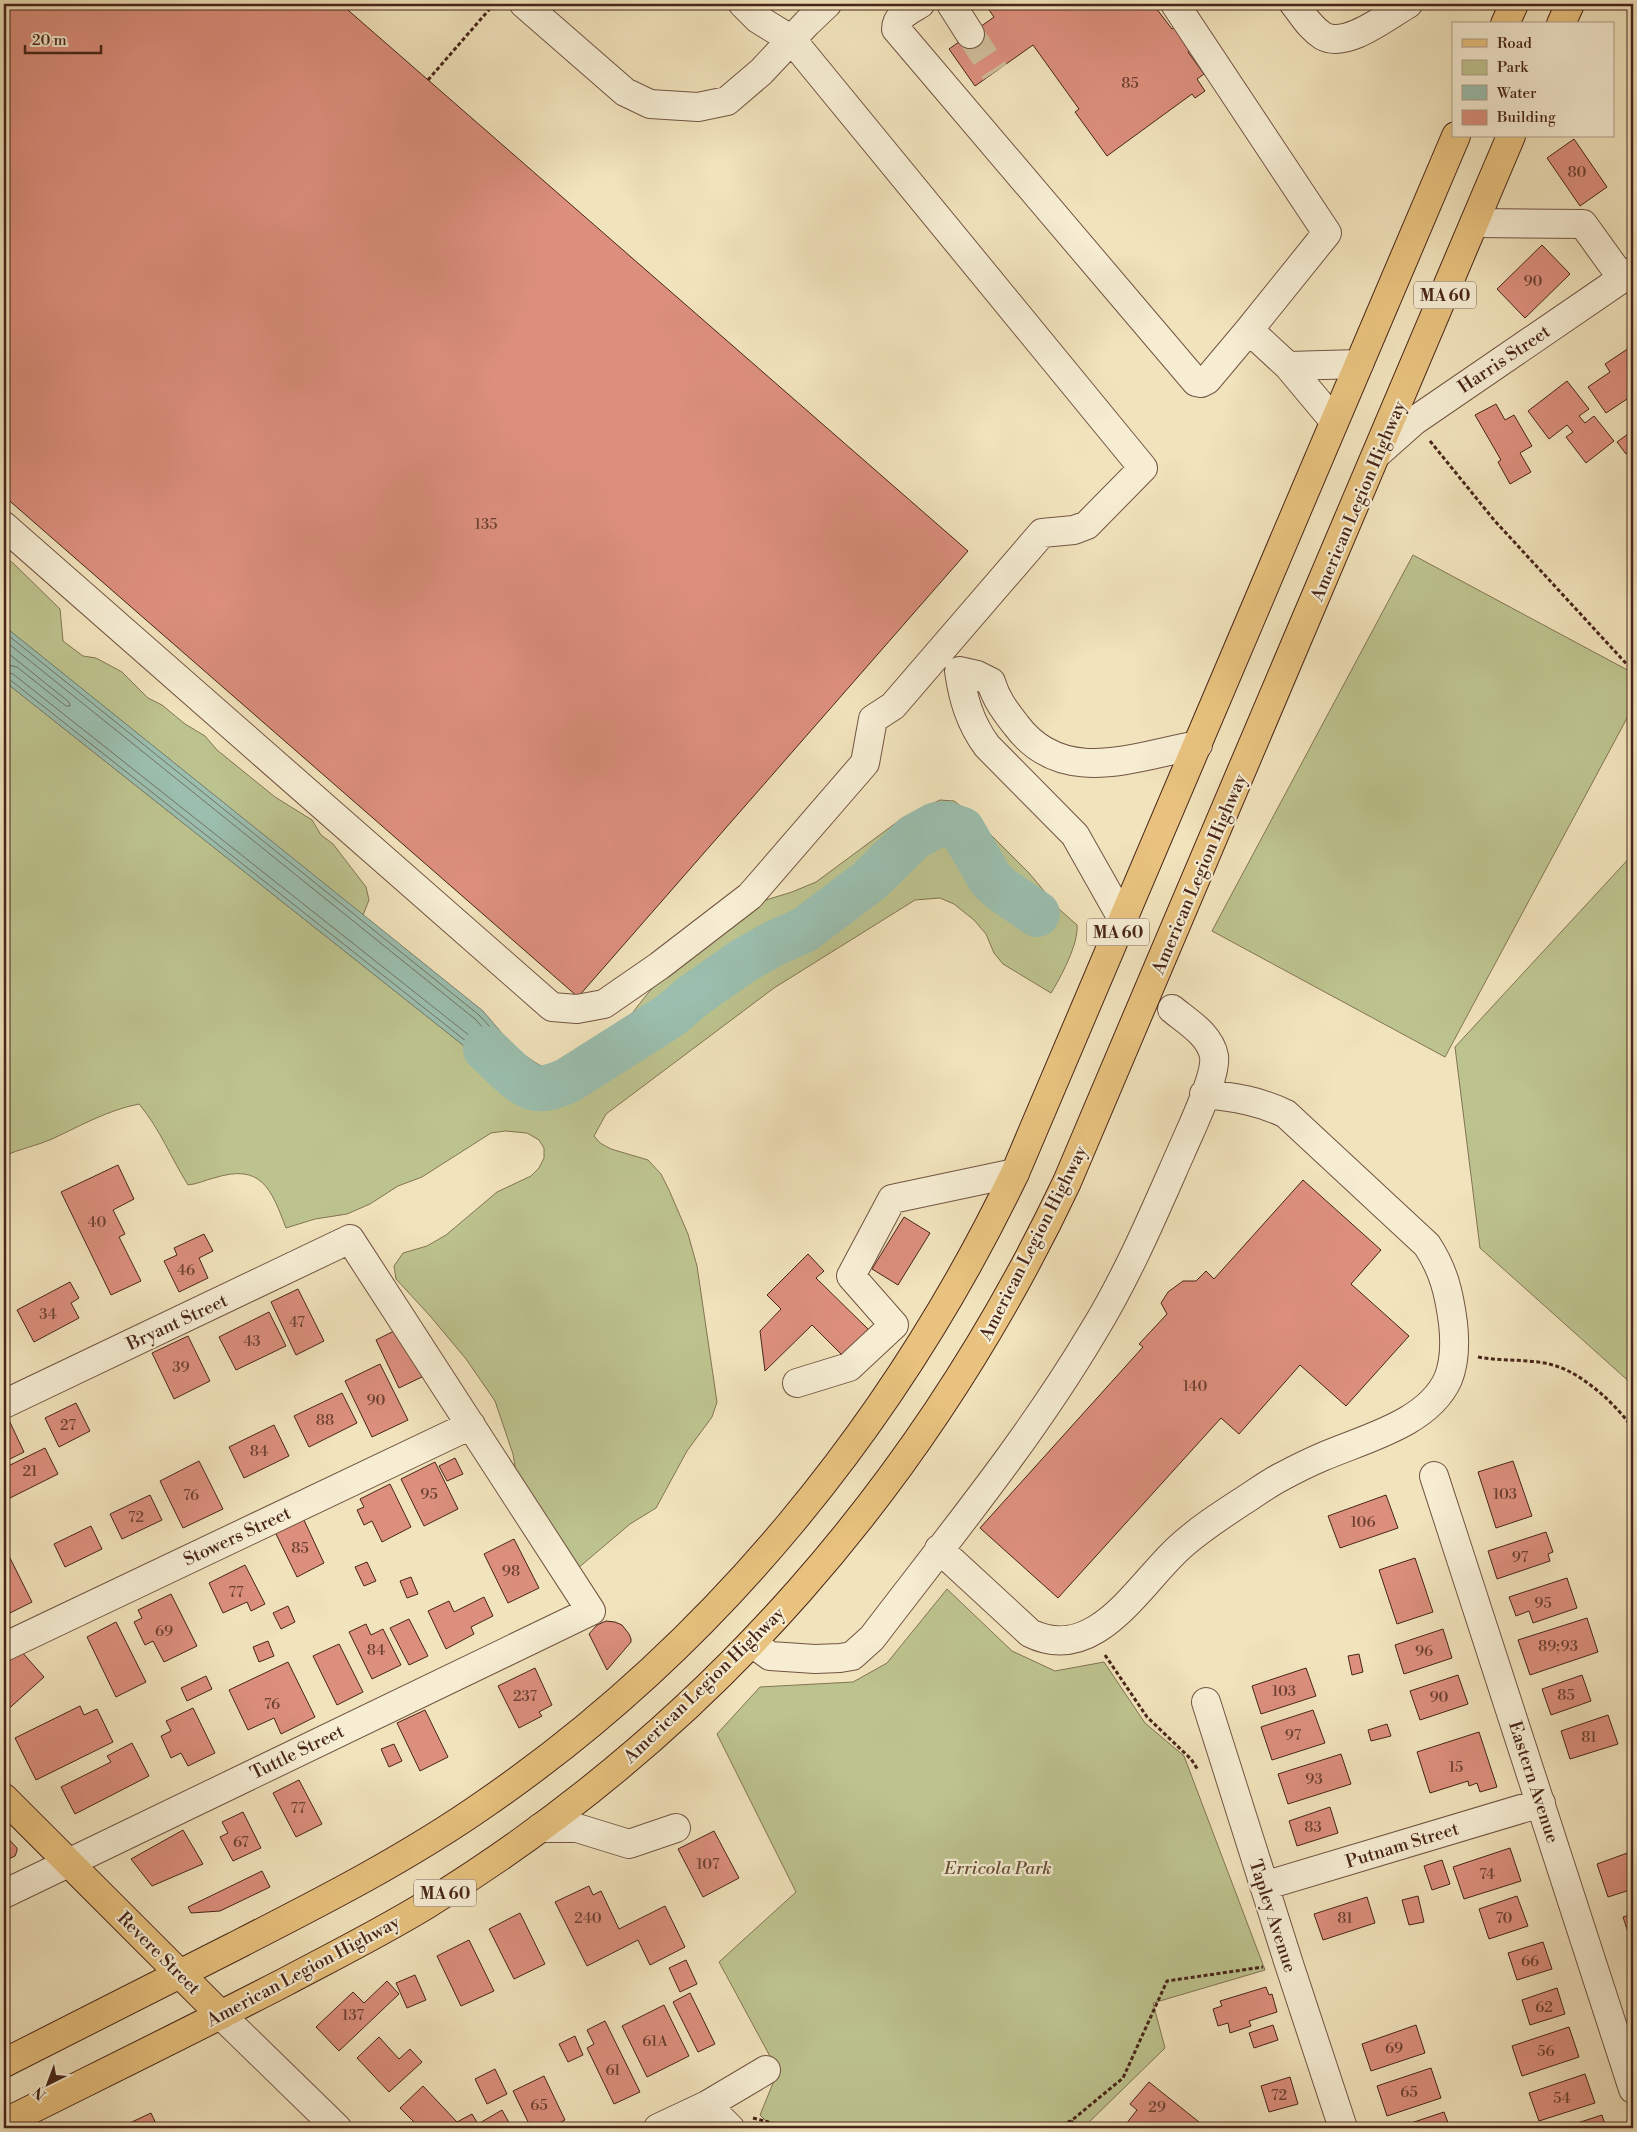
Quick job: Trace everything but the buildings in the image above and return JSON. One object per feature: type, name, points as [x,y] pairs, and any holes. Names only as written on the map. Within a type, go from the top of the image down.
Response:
[{"type":"main road","points":[[1506,22],[1514,4]]},
{"type":"main road","points":[[1562,22],[1570,4]]},
{"type":"main road","name":"MA 60","points":[[4,2063],[355,1884],[485,1804],[559,1749],[664,1658],[730,1592],[820,1488],[876,1413],[951,1297],[1016,1173],[1455,138]]},
{"type":"main road","name":"American Legion Highway","points":[[4,2122],[222,2015],[352,1947],[424,1906],[540,1828],[650,1740],[752,1643],[845,1539],[904,1462],[980,1347],[1026,1266],[1087,1139],[1510,138]]},
{"type":"main road","name":"Revere Street","points":[[4,1798],[222,2015]]},
{"type":"street","points":[[524,4],[625,92],[650,104],[698,107],[727,101],[762,72],[827,4]]},
{"type":"street","points":[[4,526],[552,1007],[577,1009],[604,1004],[659,966],[750,896],[865,763],[873,719],[894,706],[1042,533],[1074,530],[1087,525],[1143,468],[792,40],[758,19],[743,4]]},
{"type":"street","points":[[920,4],[896,22],[896,29],[1196,382],[1201,384],[1207,380],[1249,330],[1327,233],[1175,4]]},
{"type":"street","points":[[951,4],[970,34]]},
{"type":"street","points":[[1294,4],[1311,27],[1324,37],[1339,40],[1354,35],[1408,4]]},
{"type":"street","points":[[1475,223],[1583,224],[1627,274]]},
{"type":"street","name":"Harris Street","points":[[1378,453],[1414,421],[1627,274]]},
{"type":"street","points":[[1249,330],[1288,366],[1334,421]]},
{"type":"street","points":[[1288,366],[1359,364]]},
{"type":"street","points":[[938,654],[959,671],[977,675],[991,682],[996,698],[1021,732],[1038,748],[1056,756],[1077,762],[1110,763],[1198,745]]},
{"type":"street","points":[[959,671],[962,695],[978,734],[987,746],[1075,835],[1123,920]]},
{"type":"street","points":[[752,1643],[770,1656],[815,1659],[852,1656],[872,1638],[1042,1410],[1094,1331],[1141,1243],[1212,1074],[1214,1057],[1210,1044],[1199,1030],[1172,1009]]},
{"type":"street","points":[[939,1549],[1030,1633],[1053,1640],[1076,1638],[1091,1633],[1111,1619],[1170,1556],[1197,1532],[1279,1477],[1321,1457],[1396,1428],[1428,1404],[1447,1380],[1452,1366],[1454,1326],[1443,1272],[1427,1245],[1286,1114],[1259,1102],[1237,1097],[1204,1094]]},
{"type":"street","points":[[797,1383],[849,1367],[894,1325],[851,1276],[892,1199],[1016,1173]]},
{"type":"street","name":"Bryant Street","points":[[4,1404],[350,1239],[471,1425]]},
{"type":"street","name":"Tuttle Street","points":[[4,1894],[591,1611],[471,1425]]},
{"type":"street","name":"Stowers Street","points":[[4,1647],[471,1425]]},
{"type":"street","name":"Eastern Avenue","points":[[1434,1476],[1633,2089]]},
{"type":"street","name":"Tapley Avenue","points":[[1206,1702],[1264,1886],[1344,2128]]},
{"type":"street","name":"Putnam Street","points":[[1264,1886],[1541,1803]]},
{"type":"street","points":[[540,1828],[576,1828],[629,1844],[676,1828]]},
{"type":"street","name":"Revere Street","points":[[222,2015],[337,2128]]},
{"type":"street","points":[[658,2128],[707,2105],[766,2070]]},
{"type":"street","points":[[707,2105],[730,2128]]},
{"type":"path","points":[[428,80],[494,4]]},
{"type":"path","points":[[1414,421],[1494,520],[1633,672]]},
{"type":"path","points":[[1453,1353],[1491,1359],[1530,1361],[1556,1365],[1573,1373],[1588,1384],[1610,1403],[1633,1429]]},
{"type":"path","points":[[1091,1633],[1147,1718],[1191,1759],[1199,1773]]},
{"type":"path","points":[[1049,2128],[1071,2121],[1122,2078],[1167,1981],[1265,1967],[1262,1958]]},
{"type":"path","points":[[1071,2121],[1079,2128]]},
{"type":"green space","points":[[1413,555],[1633,673],[1633,707],[1445,1057],[1212,931]]},
{"type":"green space","points":[[4,556],[60,609],[63,641],[83,656],[96,658],[122,672],[148,698],[162,705],[185,724],[205,736],[217,750],[275,797],[312,820],[321,835],[333,844],[366,887],[369,900],[363,915],[4,626]]},
{"type":"green space","points":[[4,681],[468,1049],[480,1068],[487,1074],[503,1082],[534,1090],[543,1067],[562,1067],[580,1060],[605,1044],[658,982],[743,907],[792,892],[816,882],[904,817],[940,800],[954,801],[966,810],[1029,873],[1060,910],[1077,925],[1075,941],[1064,969],[1051,993],[1003,964],[994,953],[986,934],[974,920],[954,904],[940,898],[915,900],[774,988],[606,1114],[594,1136],[600,1143],[611,1149],[648,1160],[661,1174],[688,1234],[697,1266],[717,1402],[712,1417],[687,1451],[656,1508],[630,1524],[577,1569],[517,1478],[513,1454],[495,1401],[466,1359],[396,1279],[394,1266],[403,1253],[427,1246],[446,1235],[497,1192],[531,1176],[539,1168],[544,1158],[544,1148],[539,1140],[527,1133],[505,1131],[491,1133],[422,1177],[398,1186],[370,1204],[347,1214],[315,1219],[286,1228],[269,1191],[262,1182],[253,1177],[243,1174],[230,1174],[188,1185],[159,1133],[139,1104],[105,1114],[40,1144],[4,1156]]},
{"type":"green space","points":[[1633,854],[1633,1385],[1480,1248],[1455,1047]]},
{"type":"green space","name":"Erricola Park","points":[[947,1589],[1012,1651],[1055,1671],[1104,1662],[1145,1723],[1184,1756],[1265,1970],[1153,2003],[1165,2048],[1083,2128],[773,2128],[760,2115],[778,2071],[719,1962],[796,1892],[717,1734],[760,1687],[853,1682],[887,1663]]},
{"type":"water","points":[[4,626],[483,1011],[503,1035],[518,1049],[543,1067],[534,1090],[528,1095],[509,1095],[500,1080],[480,1069],[468,1049],[4,681]]},
{"type":"waterway","points":[[486,1049],[514,1075],[532,1087],[546,1088],[567,1081],[671,1015],[693,996],[743,961],[775,943],[804,930],[869,881],[914,837],[936,825],[945,824],[962,830],[991,880],[1037,914]]},
{"type":"tunnel","points":[[970,34],[995,72]]}]
